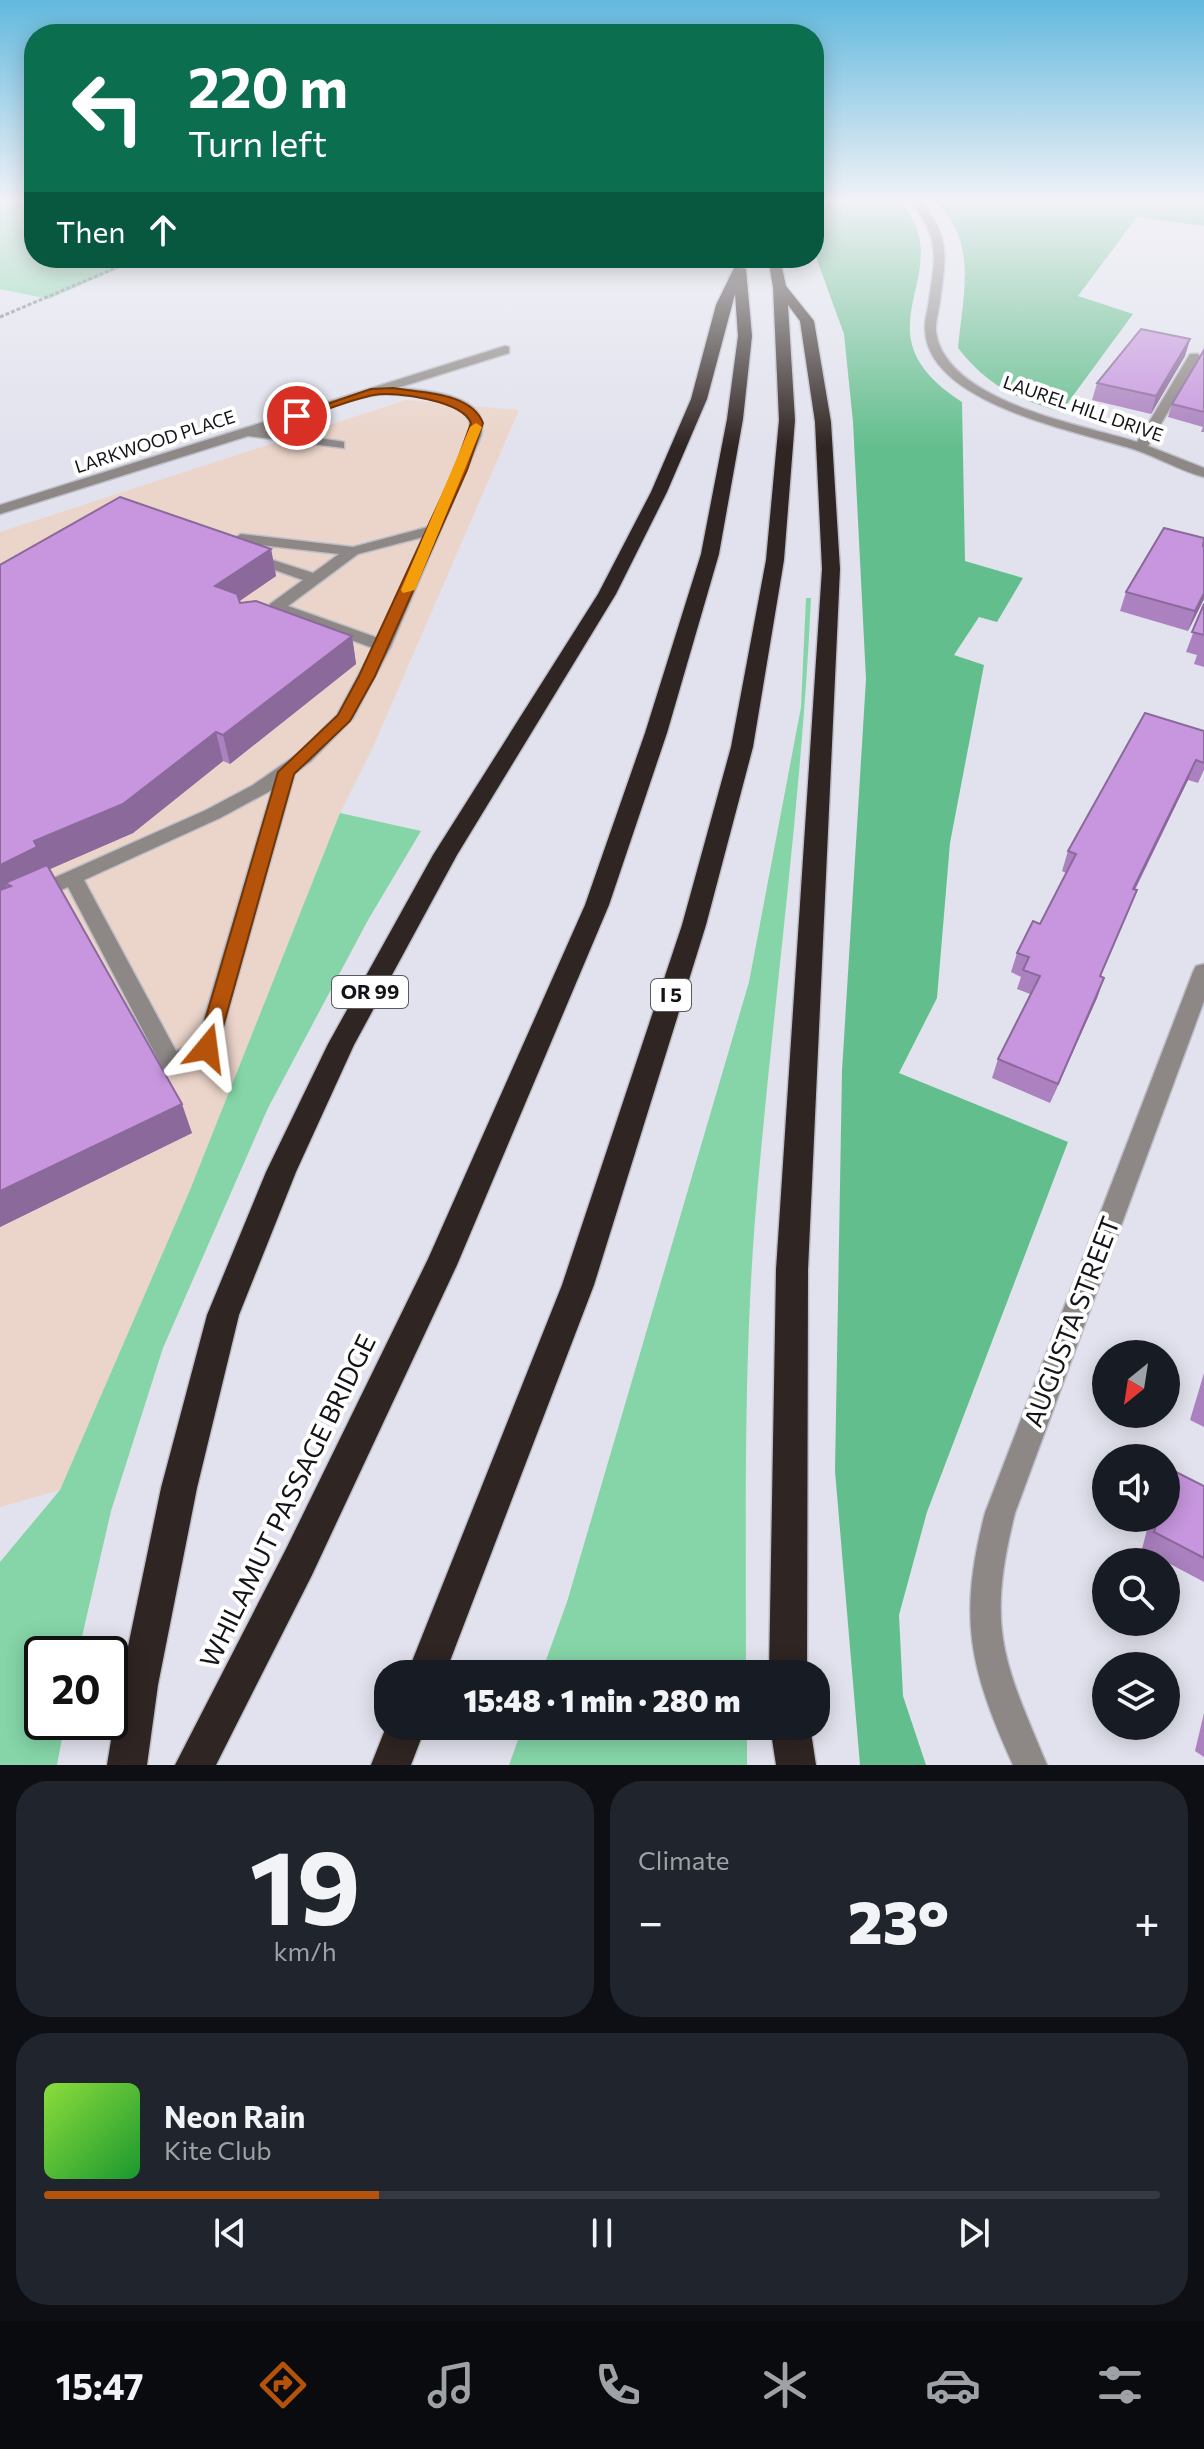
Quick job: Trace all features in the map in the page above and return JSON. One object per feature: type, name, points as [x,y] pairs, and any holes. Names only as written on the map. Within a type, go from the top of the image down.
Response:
[{"type":"highway","name":"OR 99","points":[[127,1765],[139,1685],[179,1488],[223,1315],[234,1286],[281,1172],[341,1044],[445,855],[607,594],[659,492],[699,399],[723,305],[732,281]]},
{"type":"highway","name":"WHILAMUT PASSAGE BRIDGE","points":[[195,1765],[299,1562],[441,1265],[597,905],[661,718],[710,554],[735,419],[745,336],[740,281]]},
{"type":"highway","name":"I 5","points":[[431,1660],[578,1285],[694,925],[742,747],[775,560],[787,420],[779,281]]},
{"type":"highway","points":[[780,287],[807,321],[823,422],[831,569],[792,1270],[788,1660]]},
{"type":"highway","points":[[391,1765],[401,1740]]},
{"type":"highway","points":[[792,1740],[796,1765]]},
{"type":"street","name":"LAUREL HILL DRIVE","points":[[936,281],[930,332],[945,365],[969,385],[1009,406],[1141,447],[1204,473]]},
{"type":"street","name":"LARKWOOD PLACE","points":[[0,510],[505,350]]},
{"type":"street","points":[[1141,447],[1194,357]]},
{"type":"street","points":[[0,910],[74,880],[213,814],[286,772],[344,718],[383,646],[476,433],[474,415],[464,407],[434,396],[375,391]]},
{"type":"street","points":[[246,432],[339,445]]},
{"type":"street","points":[[315,579],[223,549],[241,538],[353,551],[434,530]]},
{"type":"street","points":[[353,551],[270,612],[383,646]]},
{"type":"street","points":[[74,880],[171,1063],[207,1048],[286,772]]},
{"type":"street","name":"AUGUSTA STREET","points":[[1030,1765],[993,1679],[984,1638],[981,1600],[985,1564],[1000,1513],[1204,972]]},
{"type":"path","points":[[0,317],[84,281]]},
{"type":"shaded area","points":[[406,400],[519,410],[373,747],[340,813],[190,1190],[60,1490],[0,1507],[0,532]]},
{"type":"green space","points":[[0,281],[89,281],[49,299],[0,289]]},
{"type":"green space","points":[[825,281],[917,281],[910,326],[914,350],[930,375],[962,402],[965,561],[1023,578],[997,622],[979,617],[954,655],[984,665],[950,843],[937,998],[899,1073],[1068,1142],[927,1512],[899,1615],[903,1696],[926,1765],[860,1765],[835,1471],[842,1071],[866,679],[853,422],[844,334]]},
{"type":"green space","points":[[964,281],[1089,281],[1078,296],[1133,314],[1061,412],[1004,389],[981,372],[958,348]]},
{"type":"green space","points":[[806,598],[811,598],[801,748],[764,1120],[749,1315],[746,1660],[546,1660],[567,1602],[749,982],[801,707]]},
{"type":"green space","points":[[340,813],[421,831],[368,920],[268,1108],[163,1348],[111,1511],[82,1636],[24,1636],[24,1740],[62,1740],[57,1765],[0,1765],[0,1562],[60,1490],[190,1190]]},
{"type":"green space","points":[[518,1740],[747,1740],[747,1765],[509,1765]]},
{"type":"building","points":[[1141,329],[1190,339],[1156,396],[1097,383]]},
{"type":"building","points":[[1204,350],[1204,412],[1172,404]]},
{"type":"building","points":[[120,497],[271,549],[215,586],[237,594],[240,603],[256,601],[352,636],[223,735],[216,732],[123,804],[34,841],[37,847],[0,865],[0,565]]},
{"type":"building","points":[[1164,528],[1204,538],[1204,593],[1195,611],[1126,592]]},
{"type":"building","points":[[1204,604],[1204,635],[1192,632]]},
{"type":"building","points":[[1145,713],[1204,731],[1204,763],[1196,760],[1133,889],[1137,890],[1100,976],[1104,978],[1058,1084],[998,1059],[1040,976],[1023,970],[1029,957],[1017,953],[1033,921],[1040,924],[1076,854],[1068,851]]},
{"type":"building","points":[[47,865],[182,1104],[0,1191],[0,890],[11,886],[5,883]]},
{"type":"building","points":[[1180,1474],[1204,1486],[1204,1558],[1154,1532],[1180,1532]]},
{"type":"slow traffic","points":[[408,590],[470,448],[476,427]]},
{"type":"route","points":[[207,1048],[286,772],[344,718],[367,676],[461,470],[477,423],[474,415],[452,401],[434,396],[375,391],[297,416]]}]
